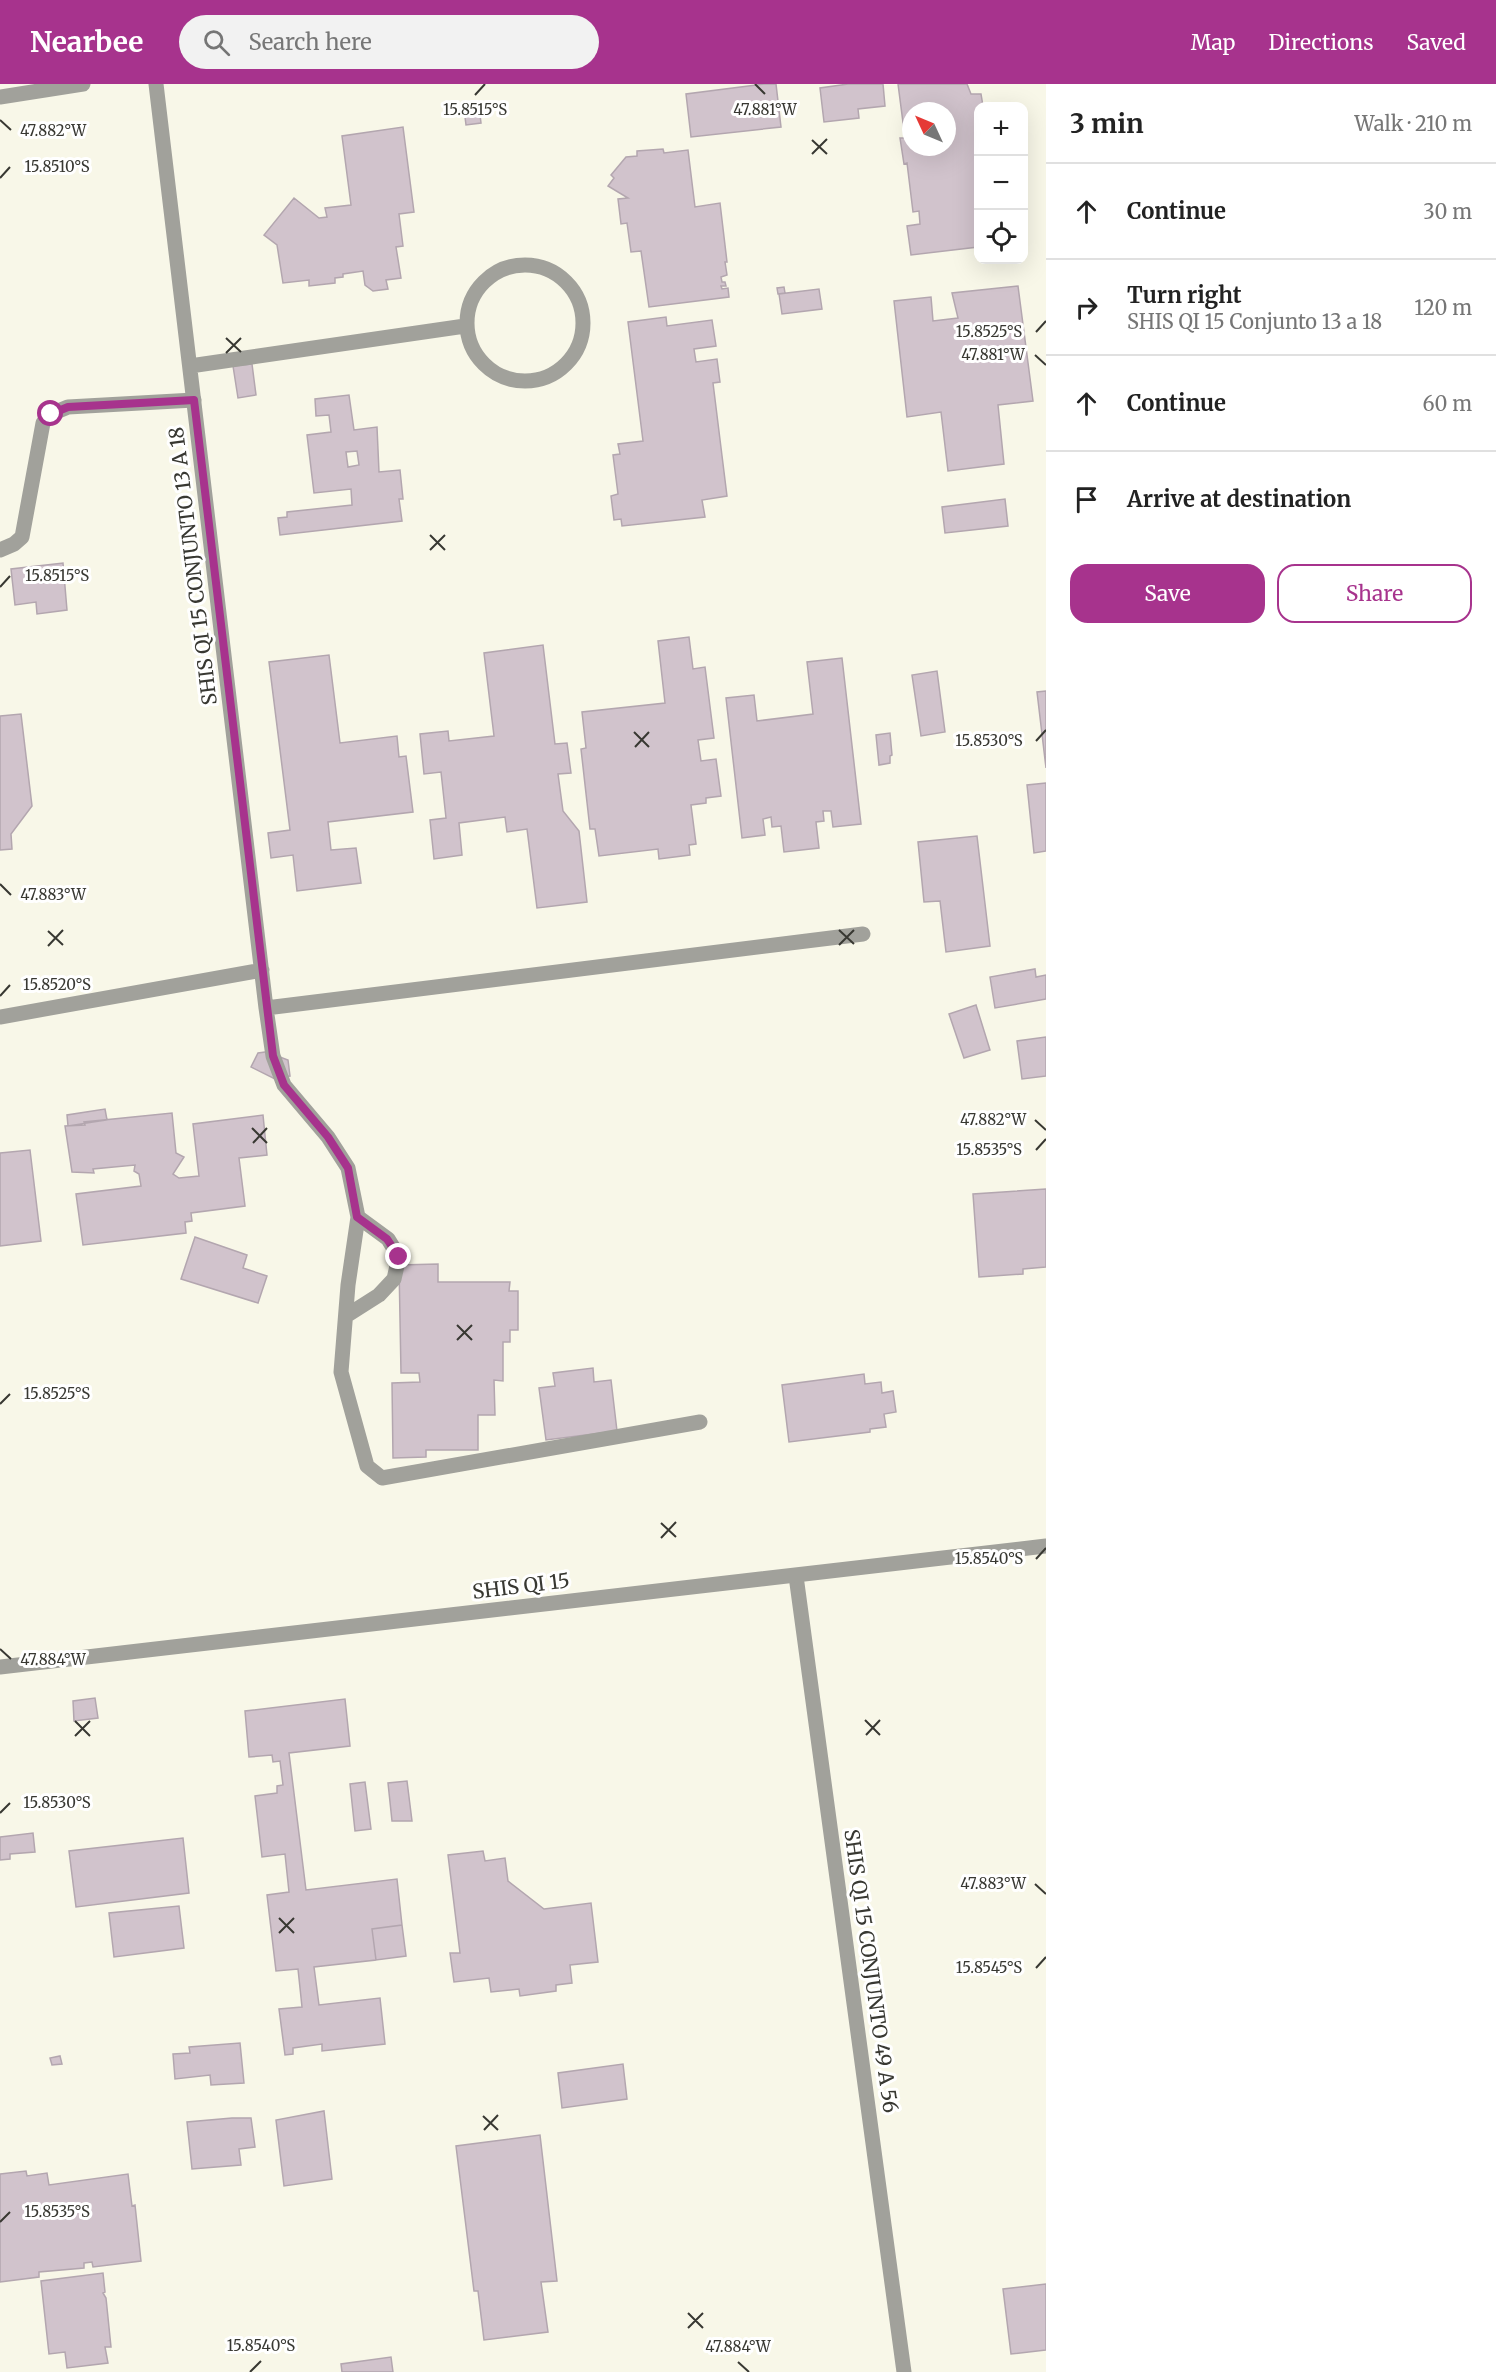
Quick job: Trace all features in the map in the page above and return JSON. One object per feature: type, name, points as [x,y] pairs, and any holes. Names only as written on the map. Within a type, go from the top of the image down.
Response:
[{"type":"street","points":[[0,96],[83,84]]},
{"type":"street","name":"SHIS QI 15 CONJUNTO 13 A 18","points":[[156,84],[273,1056],[284,1085],[328,1137],[348,1168],[357,1217],[341,1371],[367,1466],[382,1478],[700,1422]]},
{"type":"street","points":[[531,263],[562,276],[581,304],[582,337],[571,356],[565,366],[535,381],[502,378],[493,371],[476,357],[465,326],[473,293],[498,269],[531,263]]},
{"type":"street","points":[[190,366],[465,326]]},
{"type":"street","points":[[0,550],[14,544],[22,537],[43,423],[51,414],[68,407],[194,400]]},
{"type":"street","points":[[266,1008],[863,934]]},
{"type":"street","points":[[0,1017],[262,970]]},
{"type":"street","points":[[346,1316],[379,1295],[394,1279],[399,1257],[387,1239],[357,1217]]},
{"type":"street","name":"SHIS QI 15","points":[[0,1667],[1046,1546]]},
{"type":"street","name":"SHIS QI 15 CONJUNTO 49 A 56","points":[[796,1576],[904,2372]]},
{"type":"building","points":[[776,84],[781,127],[691,137],[686,94]]},
{"type":"building","points":[[848,84],[883,84],[885,106],[858,109],[859,118],[824,122],[820,88]]},
{"type":"building","points":[[898,84],[967,84],[971,94],[981,94],[982,102],[974,102],[974,247],[911,255],[907,226],[920,224],[919,211],[913,212],[907,163],[904,164],[903,156],[956,156],[956,102],[902,102],[902,115]]},
{"type":"building","points":[[479,107],[481,123],[466,125],[464,109]]},
{"type":"building","points":[[403,127],[414,212],[399,214],[403,246],[396,247],[401,278],[386,280],[388,289],[373,291],[365,285],[363,271],[343,274],[343,277],[335,278],[335,283],[309,286],[309,280],[283,283],[277,245],[264,235],[294,198],[319,218],[327,217],[325,208],[351,205],[342,136]]},
{"type":"building","points":[[663,149],[664,153],[688,150],[695,207],[720,203],[727,262],[725,262],[727,275],[721,277],[726,286],[721,286],[722,289],[728,288],[729,297],[649,307],[641,251],[631,252],[627,223],[621,224],[618,199],[628,198],[608,186],[614,178],[611,175],[626,157],[637,156],[637,151]]},
{"type":"building","points":[[1018,286],[1033,401],[998,405],[1004,464],[948,471],[941,412],[907,417],[894,301],[931,297],[933,321],[958,318],[952,293]]},
{"type":"building","points":[[784,287],[785,293],[778,294],[777,288]]},
{"type":"building","points":[[819,289],[822,309],[782,314],[779,294]]},
{"type":"building","points":[[666,317],[667,326],[712,320],[716,346],[694,349],[696,362],[717,359],[720,382],[713,383],[727,496],[702,500],[705,517],[622,526],[621,519],[614,520],[611,496],[618,494],[613,455],[620,454],[618,444],[643,441],[628,322]]},
{"type":"building","points":[[252,364],[256,395],[238,398],[233,366]]},
{"type":"building","points":[[349,395],[354,430],[377,427],[379,472],[400,470],[403,499],[399,499],[402,521],[280,535],[278,518],[287,517],[287,512],[352,505],[351,489],[314,493],[307,435],[331,432],[329,415],[316,416],[315,399]],"holes":[[[357,451],[359,465],[348,467],[346,452]]]},
{"type":"building","points":[[1005,499],[1008,526],[945,533],[942,507]]},
{"type":"building","points":[[63,563],[67,610],[37,614],[36,602],[15,605],[11,569]]},
{"type":"building","points":[[689,637],[693,669],[705,667],[714,738],[698,740],[701,761],[716,759],[721,796],[706,798],[706,803],[691,805],[696,844],[689,845],[690,855],[659,859],[658,849],[599,856],[595,829],[590,829],[581,749],[586,748],[582,712],[665,703],[658,641]]},
{"type":"building","points":[[543,645],[555,744],[567,743],[571,773],[558,774],[563,811],[579,831],[587,902],[537,908],[527,829],[507,832],[505,817],[459,823],[462,855],[434,859],[430,820],[446,818],[441,772],[424,774],[420,734],[448,731],[449,741],[494,736],[484,653]]},
{"type":"building","points":[[329,655],[340,743],[397,736],[399,757],[406,756],[413,812],[328,822],[331,850],[356,848],[361,883],[297,891],[293,855],[271,858],[268,833],[290,830],[269,662]]},
{"type":"building","points":[[842,658],[861,824],[833,827],[831,811],[823,811],[824,821],[816,822],[819,848],[784,852],[781,826],[772,827],[771,817],[763,819],[765,835],[742,838],[726,698],[754,695],[757,721],[813,714],[807,662]]},
{"type":"building","points":[[937,671],[945,732],[921,736],[912,675]]},
{"type":"building","points":[[1046,691],[1046,768],[1037,692]]},
{"type":"building","points":[[21,714],[32,806],[11,834],[12,849],[0,850],[0,716]]},
{"type":"building","points":[[890,733],[892,755],[890,763],[879,765],[876,735]]},
{"type":"building","points":[[1046,783],[1046,851],[1034,853],[1027,785]]},
{"type":"building","points":[[977,836],[990,946],[946,952],[940,901],[924,902],[918,842]]},
{"type":"building","points":[[1035,969],[1036,977],[1046,975],[1046,999],[995,1008],[990,977]]},
{"type":"building","points":[[976,1005],[990,1050],[964,1058],[949,1014]]},
{"type":"building","points":[[1046,1037],[1046,1076],[1022,1079],[1017,1041]]},
{"type":"building","points":[[272,1051],[275,1079],[251,1067],[258,1053]]},
{"type":"building","points":[[272,1054],[288,1060],[290,1076],[275,1078]]},
{"type":"building","points":[[105,1109],[107,1120],[68,1126],[67,1115]]},
{"type":"building","points":[[172,1113],[176,1153],[184,1157],[173,1174],[179,1178],[199,1176],[193,1124],[263,1115],[267,1155],[239,1158],[245,1206],[191,1213],[192,1221],[185,1222],[186,1233],[83,1245],[76,1194],[141,1186],[139,1174],[134,1171],[135,1165],[93,1169],[94,1173],[72,1172],[65,1126]]},
{"type":"building","points":[[30,1150],[41,1241],[0,1246],[0,1153]]},
{"type":"building","points":[[1046,1189],[1046,1267],[1023,1269],[1023,1274],[979,1277],[973,1194]]},
{"type":"building","points":[[195,1237],[247,1255],[243,1268],[267,1276],[258,1303],[181,1279]]},
{"type":"building","points":[[438,1264],[438,1282],[510,1282],[509,1291],[518,1291],[518,1330],[510,1330],[510,1342],[503,1342],[503,1381],[494,1380],[495,1415],[478,1415],[478,1450],[426,1450],[426,1457],[393,1458],[392,1383],[420,1382],[419,1373],[401,1373],[399,1265]]},
{"type":"building","points":[[593,1368],[594,1382],[611,1380],[617,1431],[546,1440],[539,1388],[555,1386],[553,1373]]},
{"type":"building","points":[[864,1374],[865,1384],[881,1382],[882,1393],[893,1391],[896,1412],[884,1414],[886,1427],[870,1429],[870,1432],[789,1442],[782,1385]]},
{"type":"building","points":[[95,1698],[98,1718],[74,1721],[73,1701]]},
{"type":"building","points":[[345,1699],[350,1746],[289,1753],[306,1890],[397,1879],[402,1925],[372,1929],[376,1960],[314,1967],[319,2005],[380,1998],[385,2044],[322,2051],[322,2044],[293,2048],[293,2054],[285,2055],[279,2009],[302,2007],[298,1969],[276,1971],[267,1895],[289,1892],[285,1854],[262,1857],[255,1796],[277,1793],[277,1786],[283,1785],[280,1761],[273,1762],[272,1755],[249,1757],[245,1711]]},
{"type":"building","points":[[407,1781],[412,1821],[392,1821],[388,1783]]},
{"type":"building","points":[[365,1782],[371,1829],[355,1831],[350,1784]]},
{"type":"building","points":[[33,1833],[35,1852],[10,1854],[10,1859],[0,1860],[0,1837]]},
{"type":"building","points":[[183,1838],[189,1893],[76,1907],[69,1851]]},
{"type":"building","points":[[483,1851],[485,1861],[505,1858],[508,1881],[544,1909],[591,1903],[598,1962],[570,1965],[572,1983],[556,1985],[556,1991],[520,1996],[519,1989],[491,1992],[489,1978],[454,1982],[450,1953],[460,1953],[448,1855]]},
{"type":"building","points":[[179,1906],[184,1948],[114,1957],[109,1913]]},
{"type":"building","points":[[402,1925],[406,1956],[376,1960],[372,1929]]},
{"type":"building","points":[[240,2043],[244,2083],[211,2085],[210,2075],[175,2079],[173,2054],[190,2053],[189,2047]]},
{"type":"building","points":[[60,2056],[62,2064],[52,2065],[50,2058]]},
{"type":"building","points":[[623,2064],[627,2099],[562,2108],[558,2073]]},
{"type":"building","points":[[324,2111],[332,2179],[284,2186],[276,2120]]},
{"type":"building","points":[[251,2118],[255,2147],[239,2149],[241,2165],[192,2169],[187,2122]]},
{"type":"building","points":[[540,2135],[557,2281],[541,2282],[548,2332],[484,2340],[478,2291],[474,2291],[456,2146]]},
{"type":"building","points":[[26,2171],[27,2176],[47,2173],[49,2185],[128,2174],[132,2206],[135,2205],[141,2261],[93,2267],[92,2262],[84,2263],[84,2268],[39,2272],[39,2277],[0,2282],[0,2174]]},
{"type":"building","points":[[103,2273],[105,2292],[103,2293],[106,2298],[111,2347],[105,2347],[108,2363],[67,2368],[65,2352],[49,2354],[41,2281]]},
{"type":"building","points":[[1046,2284],[1046,2350],[1011,2354],[1003,2289]]},
{"type":"building","points":[[391,2357],[393,2372],[342,2372],[341,2364]]},
{"type":"route","points":[[51,414],[68,407],[194,400],[273,1056],[284,1085],[328,1137],[348,1168],[357,1217],[387,1239],[399,1257]]}]
